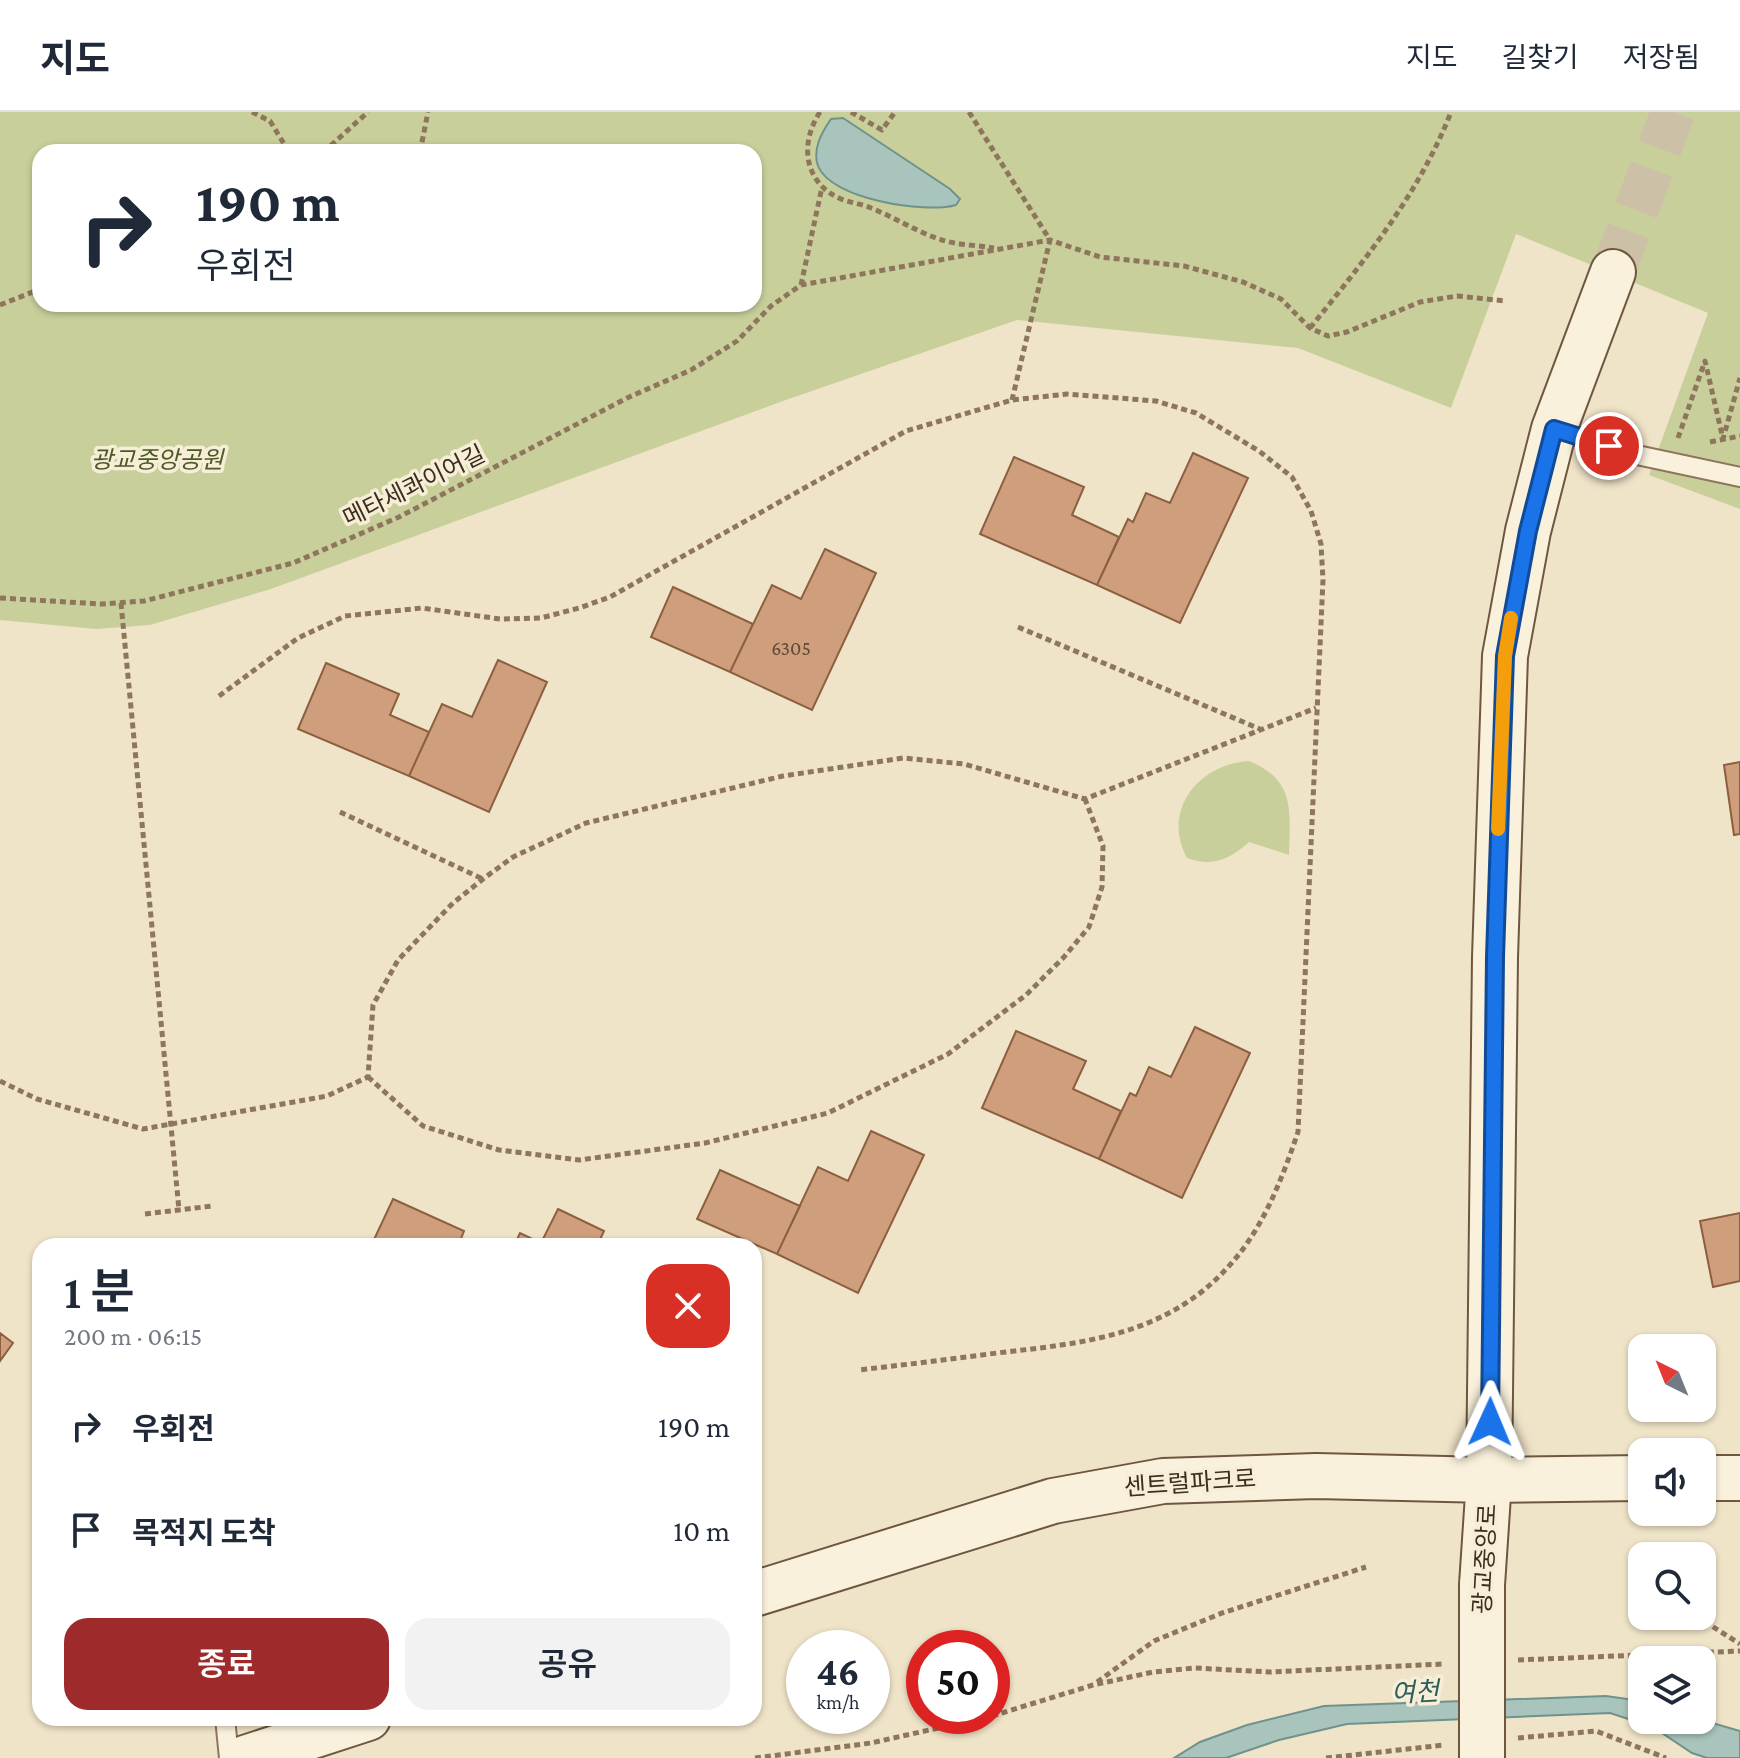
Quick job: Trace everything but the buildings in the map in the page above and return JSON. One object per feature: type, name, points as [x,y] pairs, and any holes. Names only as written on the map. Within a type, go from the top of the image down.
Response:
[{"type":"main road","name":"광교중앙로","points":[[1482,1758],[1482,1585],[1489,1480],[1495,957],[1505,656],[1528,531],[1554,429],[1613,272]]},
{"type":"main road","name":"센트럴파크로","points":[[762,1591],[983,1522],[1102,1490],[1163,1481],[1241,1477],[1628,1478]]},
{"type":"main road","points":[[1716,1478],[1740,1478]]},
{"type":"main road","points":[[245,1758],[343,1726]]},
{"type":"lane","points":[[1554,429],[1637,455],[1740,477]]},
{"type":"lane","points":[[226,1726],[229,1758]]},
{"type":"path","points":[[252,112],[270,121],[284,144]]},
{"type":"path","points":[[332,144],[368,112]]},
{"type":"path","points":[[422,144],[428,112]]},
{"type":"path","points":[[820,112],[814,121],[806,154],[809,171],[822,187],[841,199],[869,207],[940,240],[999,249]]},
{"type":"path","points":[[851,112],[882,130],[895,112]]},
{"type":"path","points":[[969,112],[1050,240],[1012,400]]},
{"type":"path","points":[[1310,328],[1393,223],[1430,159],[1451,112]]},
{"type":"path","points":[[822,187],[801,285],[1050,240],[1100,257],[1184,266],[1243,282],[1281,299],[1310,328],[1328,336],[1347,332],[1420,302],[1457,296],[1506,301]]},
{"type":"path","name":"메타세콰이어길","points":[[0,598],[121,603],[144,601],[293,563],[399,517],[627,398],[691,370],[737,341],[771,306],[801,285]]},
{"type":"path","points":[[0,305],[32,292]]},
{"type":"path","points":[[1637,455],[1674,448],[1705,361],[1723,439],[1740,378]]},
{"type":"path","points":[[219,696],[298,638],[345,616],[422,608],[500,619],[541,618],[610,597],[906,431],[1012,400],[1067,394],[1156,401],[1196,413],[1225,427],[1292,477],[1311,511],[1321,544],[1298,1132],[1283,1178],[1257,1227],[1229,1266],[1191,1300],[1149,1323],[1103,1340],[858,1370]]},
{"type":"path","points":[[121,603],[179,1210]]},
{"type":"path","points":[[1018,627],[1261,729]]},
{"type":"path","points":[[368,1077],[373,1005],[398,960],[453,903],[513,857],[586,823],[685,797],[848,764],[903,758],[964,764],[1085,799],[1316,708]]},
{"type":"path","points":[[368,1077],[423,1126],[499,1150],[579,1160],[705,1143],[828,1113],[948,1054],[1026,995],[1089,927],[1102,887],[1103,846],[1085,799]]},
{"type":"path","points":[[340,812],[483,879]]},
{"type":"path","points":[[0,1081],[37,1099],[143,1129],[327,1096],[368,1077]]},
{"type":"path","points":[[145,1214],[212,1206]]},
{"type":"path","points":[[1093,1685],[1154,1641],[1222,1613],[1366,1567]]},
{"type":"path","points":[[1716,1629],[1740,1644]]},
{"type":"path","points":[[1508,1661],[1740,1651]]},
{"type":"path","points":[[1010,1710],[1093,1685],[1195,1668],[1269,1672],[1446,1664]]},
{"type":"path","points":[[755,1758],[871,1743],[911,1734]]},
{"type":"green space","name":"광교중앙공원","points":[[0,112],[1740,112],[1740,509],[1649,475],[1708,313],[1516,234],[1451,408],[1298,348],[1017,320],[783,401],[271,589],[150,625],[96,629],[0,620]]},
{"type":"green space","points":[[1249,761],[1264,769],[1283,788],[1289,811],[1289,855],[1249,842],[1220,860],[1204,862],[1187,858],[1180,840],[1179,823],[1182,807],[1190,793],[1201,780],[1215,771]]},
{"type":"water","points":[[843,118],[950,189],[960,199],[956,205],[923,207],[880,201],[859,195],[826,178],[816,160],[817,147],[831,119]]},
{"type":"water","points":[[1606,1696],[1628,1699],[1628,1719],[1610,1713],[1347,1724],[1279,1740],[1226,1758],[1174,1758],[1200,1742],[1247,1725],[1324,1706]]},
{"type":"water","points":[[1716,1724],[1740,1731],[1740,1758],[1707,1758],[1692,1753],[1664,1734],[1716,1734]]},
{"type":"tunnel","points":[[1613,272],[1673,112]]},
{"type":"slow traffic","points":[[1498,829],[1505,656],[1511,618]]},
{"type":"route","points":[[1490,1422],[1495,957],[1505,656],[1528,531],[1554,429],[1609,446]]},
{"type":"water label","name":"여천","points":[[1415,1692]]}]
